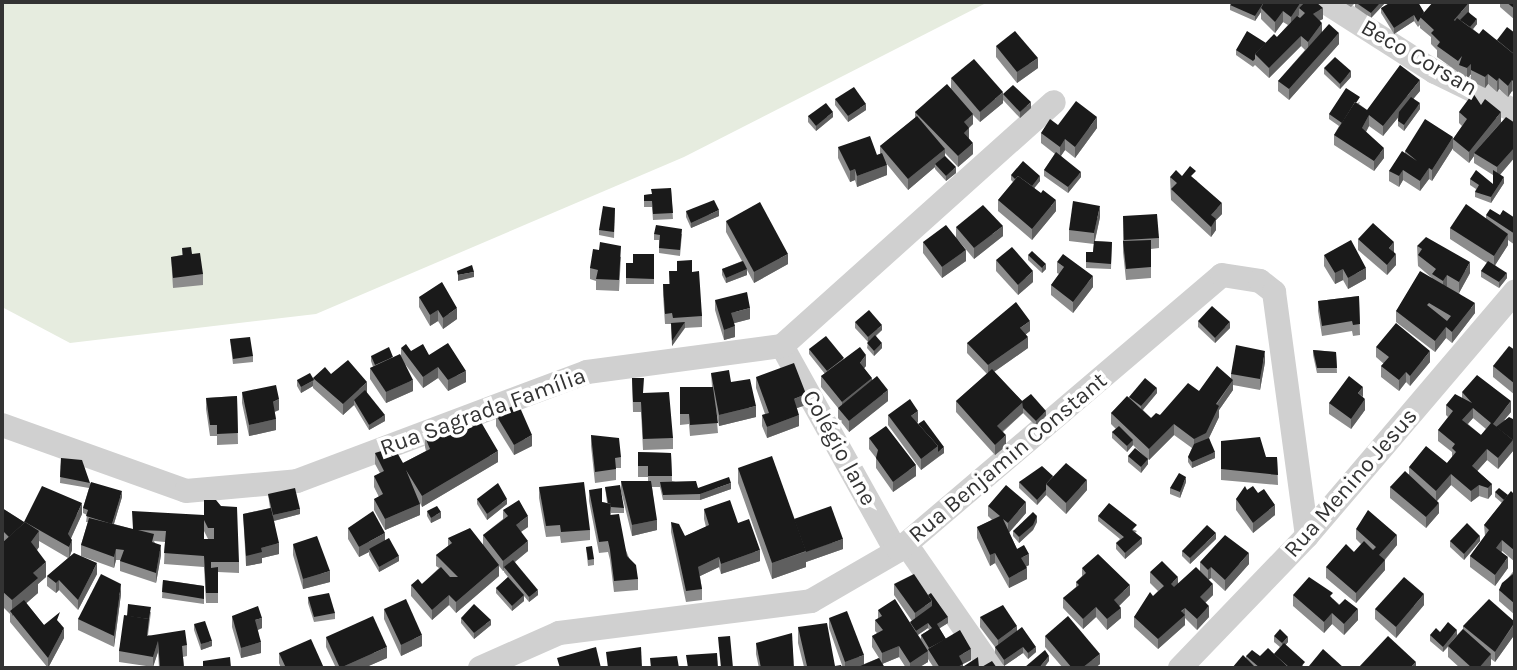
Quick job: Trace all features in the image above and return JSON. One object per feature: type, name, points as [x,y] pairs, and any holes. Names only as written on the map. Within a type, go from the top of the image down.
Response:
[{"type":"street","name":"Beco Corsan","points":[[1325,2],[1435,72],[1515,111]]},
{"type":"street","points":[[782,346],[1054,102]]},
{"type":"street","name":"Rua Benjamin Constant","points":[[480,668],[559,633],[811,601],[901,548],[1222,275],[1259,281],[1274,292],[1307,536]]},
{"type":"street","name":"Rua Menino Jesus","points":[[1180,668],[1307,536],[1515,292]]},
{"type":"street","name":"Rua Sagrada Família","points":[[2,425],[186,491],[298,481],[587,372],[782,346]]},
{"type":"street","name":"Colégio lane","points":[[782,346],[901,548],[992,668]]},
{"type":"shaded area","points":[[2,2],[988,2],[684,157],[316,314],[70,343],[2,307]]},
{"type":"building","points":[[1233,2],[1264,2],[1255,16],[1230,5]]},
{"type":"building","points":[[1264,2],[1301,2],[1291,17],[1283,11],[1275,22],[1261,8]]},
{"type":"building","points":[[1305,2],[1316,2],[1323,8],[1313,14],[1322,23],[1308,42],[1301,36],[1269,68],[1255,54],[1274,34],[1277,37],[1297,16],[1300,18],[1305,13],[1299,8]]},
{"type":"building","points":[[1355,2],[1381,2],[1371,13]]},
{"type":"building","points":[[1391,2],[1418,2],[1424,12],[1418,22],[1414,15],[1394,28],[1381,8]]},
{"type":"building","points":[[1433,2],[1468,2],[1454,20],[1457,18],[1479,34],[1483,29],[1515,55],[1515,83],[1512,80],[1508,86],[1499,78],[1497,81],[1488,74],[1485,77],[1471,70],[1471,64],[1467,68],[1459,65],[1462,56],[1458,61],[1437,46],[1440,42],[1431,33],[1434,30],[1420,17]]},
{"type":"building","points":[[1506,2],[1515,2],[1515,9]]},
{"type":"building","points":[[1468,12],[1477,19],[1470,27],[1460,20]]},
{"type":"building","points":[[1329,24],[1339,33],[1289,89],[1278,81]]},
{"type":"building","points":[[1507,27],[1515,33],[1514,54],[1497,40]]},
{"type":"building","points":[[1015,31],[1038,58],[1017,72],[996,46]]},
{"type":"building","points":[[1247,31],[1266,43],[1255,54],[1253,61],[1236,50]]},
{"type":"building","points":[[1335,57],[1351,71],[1340,84],[1324,68]]},
{"type":"building","points":[[974,59],[1003,92],[980,112],[951,78]]},
{"type":"building","points":[[1400,65],[1420,80],[1383,126],[1369,115],[1362,128],[1384,148],[1374,161],[1334,135],[1355,102],[1367,110]]},
{"type":"building","points":[[947,84],[973,114],[964,122],[969,128],[964,133],[973,143],[958,156],[915,112]]},
{"type":"building","points":[[1013,85],[1031,102],[1020,112],[1003,94]]},
{"type":"building","points":[[854,87],[866,104],[848,116],[835,99]]},
{"type":"building","points":[[1346,88],[1360,97],[1342,123],[1329,114]]},
{"type":"building","points":[[1473,93],[1481,105],[1485,99],[1501,112],[1469,152],[1453,139],[1467,119],[1459,112]]},
{"type":"building","points":[[1411,97],[1420,103],[1404,125],[1398,121],[1399,112]]},
{"type":"building","points":[[1076,101],[1097,117],[1075,147],[1065,139],[1060,147],[1041,133],[1050,119],[1058,125]]},
{"type":"building","points":[[826,103],[833,112],[816,126],[808,116]]},
{"type":"building","points":[[917,116],[945,149],[908,179],[880,146]]},
{"type":"building","points":[[1506,117],[1515,123],[1515,147],[1497,167],[1474,153]]},
{"type":"building","points":[[1425,119],[1453,137],[1432,170],[1429,168],[1420,181],[1403,170],[1399,176],[1389,171],[1402,151],[1417,161],[1405,151]]},
{"type":"building","points":[[870,136],[877,155],[882,153],[887,165],[857,176],[855,169],[850,171],[838,147]]},
{"type":"building","points":[[1056,152],[1081,172],[1068,187],[1044,170]]},
{"type":"building","points":[[945,156],[956,167],[946,176],[935,164]]},
{"type":"building","points":[[1023,161],[1040,176],[1032,186],[1018,176],[1015,179],[1011,175]]},
{"type":"building","points":[[1190,166],[1196,171],[1191,176],[1222,203],[1211,215],[1216,219],[1211,227],[1171,189],[1177,183],[1170,177],[1176,170],[1182,176]]},
{"type":"building","points":[[1476,170],[1493,184],[1493,170],[1504,177],[1491,197],[1475,192],[1479,185],[1470,179]]},
{"type":"building","points":[[1018,176],[1056,200],[1032,229],[998,200]]},
{"type":"building","points":[[671,188],[673,213],[653,214],[652,201],[644,201],[644,195],[652,194],[651,189]]},
{"type":"building","points":[[714,200],[719,210],[691,223],[686,211]]},
{"type":"building","points":[[1073,201],[1100,206],[1094,233],[1069,230]]},
{"type":"building","points":[[760,202],[788,254],[754,272],[726,221]]},
{"type":"building","points":[[1466,204],[1508,234],[1494,256],[1450,228]]},
{"type":"building","points":[[983,205],[1003,226],[974,248],[956,227]]},
{"type":"building","points":[[603,206],[615,208],[614,232],[599,230]]},
{"type":"building","points":[[1490,209],[1500,215],[1503,210],[1515,218],[1515,234],[1486,215]]},
{"type":"building","points":[[1157,214],[1159,238],[1124,240],[1123,216]]},
{"type":"building","points":[[1373,223],[1394,242],[1389,248],[1396,254],[1387,265],[1358,239]]},
{"type":"building","points":[[656,225],[682,229],[680,250],[659,248],[660,235],[654,234]]},
{"type":"building","points":[[946,225],[966,250],[942,267],[923,242]]},
{"type":"building","points":[[1426,237],[1470,262],[1459,282],[1447,275],[1443,281],[1432,274],[1436,269],[1418,255],[1422,249],[1417,246]]},
{"type":"building","points":[[1151,240],[1151,267],[1126,269],[1123,241]]},
{"type":"building","points":[[1351,240],[1366,268],[1348,278],[1343,269],[1335,273],[1324,255]]},
{"type":"building","points":[[1094,241],[1112,242],[1111,264],[1086,262],[1086,252],[1093,252]]},
{"type":"building","points":[[600,242],[621,246],[619,280],[596,279],[598,270],[590,268],[593,249],[599,250]]},
{"type":"building","points":[[191,247],[192,254],[200,253],[203,274],[173,278],[171,257],[183,255],[182,248]]},
{"type":"building","points":[[1012,247],[1033,271],[1018,285],[996,260]]},
{"type":"building","points":[[1032,251],[1046,264],[1042,268],[1028,255]]},
{"type":"building","points":[[633,254],[654,254],[654,279],[626,278],[626,263],[633,263]]},
{"type":"building","points":[[1063,254],[1093,276],[1073,302],[1051,285],[1064,267],[1057,262]]},
{"type":"building","points":[[692,260],[692,272],[699,271],[702,316],[673,318],[672,313],[665,314],[663,284],[670,284],[669,271],[677,271],[677,261]]},
{"type":"building","points":[[743,261],[747,269],[726,278],[722,269]]},
{"type":"building","points":[[1488,261],[1507,273],[1499,282],[1481,271]]},
{"type":"building","points":[[472,265],[474,272],[458,275],[457,271]]},
{"type":"building","points":[[1420,271],[1475,303],[1452,332],[1446,327],[1435,341],[1396,311]],"holes":[[[1429,303],[1451,316],[1447,321],[1427,305]]]},
{"type":"building","points":[[442,282],[457,308],[443,318],[438,310],[430,315],[419,297]]},
{"type":"building","points":[[747,292],[750,308],[731,313],[735,326],[724,330],[715,300]]},
{"type":"building","points":[[1359,296],[1360,324],[1353,325],[1352,321],[1322,326],[1318,301]]},
{"type":"building","points":[[1016,302],[1030,321],[1020,328],[1028,337],[988,365],[967,343]]},
{"type":"building","points":[[1212,306],[1230,322],[1215,338],[1198,321]]},
{"type":"building","points":[[869,310],[882,325],[868,337],[855,322]]},
{"type":"building","points":[[685,322],[672,341],[671,323]]},
{"type":"building","points":[[1396,323],[1430,351],[1410,376],[1406,372],[1399,380],[1381,366],[1389,357],[1376,347]]},
{"type":"building","points":[[875,335],[882,343],[874,351],[867,343]]},
{"type":"building","points":[[826,336],[844,358],[827,371],[809,349]]},
{"type":"building","points":[[250,337],[253,356],[233,359],[230,339]]},
{"type":"building","points":[[448,343],[466,371],[448,380],[438,367],[423,377],[401,348],[406,344],[411,351],[423,344],[429,355]]},
{"type":"building","points":[[1236,345],[1265,351],[1260,379],[1231,374]]},
{"type":"building","points":[[1509,346],[1515,350],[1515,384],[1493,366]]},
{"type":"building","points":[[389,347],[393,357],[375,365],[371,356]]},
{"type":"building","points":[[860,347],[866,355],[860,363],[872,378],[842,402],[821,376]]},
{"type":"building","points":[[1313,350],[1336,352],[1337,368],[1317,368]]},
{"type":"building","points":[[400,354],[413,380],[386,392],[370,368]]},
{"type":"building","points":[[348,360],[367,382],[343,404],[313,378],[325,367],[331,374]]},
{"type":"building","points":[[794,363],[806,394],[794,399],[799,415],[767,427],[762,415],[769,413],[756,377]]},
{"type":"building","points":[[1217,366],[1233,380],[1216,404],[1219,406],[1206,433],[1194,439],[1174,424],[1149,449],[1111,413],[1127,396],[1151,418],[1156,413],[1160,415],[1188,383],[1199,391]]},
{"type":"building","points":[[992,369],[1023,402],[997,426],[1006,435],[995,445],[956,401]]},
{"type":"building","points":[[729,370],[731,382],[750,379],[756,406],[719,415],[711,373]]},
{"type":"building","points":[[310,373],[314,380],[301,387],[297,380]]},
{"type":"building","points":[[1477,375],[1511,401],[1493,424],[1513,440],[1498,458],[1487,449],[1472,466],[1492,484],[1488,488],[1479,485],[1471,491],[1451,474],[1436,491],[1409,467],[1426,446],[1447,463],[1456,452],[1452,448],[1455,444],[1438,430],[1453,411],[1446,405],[1455,394],[1472,403],[1462,392]],"holes":[[[1473,408],[1491,423],[1481,435],[1462,420]]]},
{"type":"building","points":[[877,376],[888,390],[849,421],[838,408]]},
{"type":"building","points":[[1349,376],[1363,387],[1358,393],[1365,399],[1351,419],[1329,403]]},
{"type":"building","points":[[632,378],[644,378],[643,393],[669,392],[673,438],[643,439],[641,402],[633,402]]},
{"type":"building","points":[[1145,378],[1157,388],[1141,406],[1129,397]]},
{"type":"building","points":[[276,385],[279,399],[273,402],[276,419],[249,425],[242,392]]},
{"type":"building","points":[[680,387],[713,387],[718,423],[690,425],[689,414],[680,414]]},
{"type":"building","points":[[365,390],[385,415],[369,425],[354,400]]},
{"type":"building","points":[[1031,394],[1046,411],[1036,421],[1023,408],[1022,401]]},
{"type":"building","points":[[237,396],[238,433],[217,434],[217,425],[210,425],[206,398]]},
{"type":"building","points":[[910,399],[918,411],[911,416],[938,446],[921,459],[888,415]]},
{"type":"building","points":[[518,403],[532,435],[514,445],[496,415]]},
{"type":"building","points":[[1509,417],[1515,420],[1515,447],[1513,440],[1496,427]]},
{"type":"building","points":[[924,420],[944,447],[938,452],[938,446],[918,424]]},
{"type":"building","points":[[481,422],[498,451],[422,496],[406,470],[420,504],[385,519],[374,499],[383,494],[374,476],[384,471],[375,453],[394,447],[403,463],[430,449],[425,437],[452,426],[457,435]]},
{"type":"building","points":[[886,426],[916,465],[893,482],[876,458],[878,450],[869,438]]},
{"type":"building","points":[[1119,426],[1133,440],[1127,446],[1112,432]]},
{"type":"building","points":[[591,435],[619,438],[621,457],[615,458],[616,469],[595,472]]},
{"type":"building","points":[[1260,437],[1266,457],[1277,457],[1278,475],[1221,469],[1221,441]]},
{"type":"building","points":[[1209,438],[1215,452],[1192,462],[1188,457],[1194,444]]},
{"type":"building","points":[[1135,448],[1148,459],[1141,467],[1128,456]]},
{"type":"building","points":[[638,452],[671,453],[672,476],[648,476],[648,466],[638,466]]},
{"type":"building","points":[[772,456],[806,551],[772,563],[738,468]]},
{"type":"building","points":[[61,458],[82,460],[90,483],[60,477]]},
{"type":"building","points":[[1066,463],[1087,480],[1066,503],[1046,484]]},
{"type":"building","points":[[1042,466],[1053,476],[1037,500],[1019,482]]},
{"type":"building","points":[[1405,471],[1439,503],[1426,517],[1390,487]]},
{"type":"building","points":[[1179,473],[1186,477],[1180,492],[1170,488]]},
{"type":"building","points":[[729,477],[731,483],[700,494],[663,495],[660,482],[696,481],[698,488]]},
{"type":"building","points":[[621,481],[651,481],[657,520],[632,525]]},
{"type":"building","points":[[91,482],[122,491],[112,524],[86,516],[88,510],[83,508]]},
{"type":"building","points":[[584,482],[590,530],[561,532],[560,525],[546,526],[539,487]]},
{"type":"building","points":[[498,483],[507,499],[487,514],[477,499]]},
{"type":"building","points":[[620,485],[624,508],[611,507],[605,487]]},
{"type":"building","points":[[1006,485],[1026,502],[1008,523],[1003,519],[1017,549],[1024,545],[1029,554],[1021,558],[1027,568],[1009,578],[995,553],[990,555],[977,527],[1000,516],[988,506]]},
{"type":"building","points":[[42,486],[82,503],[68,534],[72,540],[69,547],[25,522],[9,537],[2,530],[2,508],[24,522]]},
{"type":"building","points":[[1245,486],[1247,490],[1253,486],[1258,493],[1264,489],[1275,505],[1253,523],[1236,499]]},
{"type":"building","points":[[295,488],[300,509],[273,515],[268,494]]},
{"type":"building","points":[[602,488],[602,502],[611,504],[610,515],[619,514],[627,556],[636,565],[638,579],[614,581],[608,541],[599,542],[589,490]]},
{"type":"building","points":[[1499,488],[1508,495],[1504,500],[1495,492]]},
{"type":"building","points":[[1511,491],[1515,495],[1515,551],[1502,540],[1496,548],[1508,557],[1495,575],[1470,556],[1489,530],[1484,525]]},
{"type":"building","points":[[204,500],[216,500],[221,506],[237,507],[239,562],[211,562],[211,568],[218,567],[218,593],[206,593],[204,556],[164,553],[166,531],[138,530],[154,534],[152,542],[161,545],[156,573],[120,561],[124,550],[116,549],[114,557],[81,545],[89,518],[133,529],[132,511],[204,515]],"holes":[[[204,520],[208,528],[214,528],[214,539],[204,539]]]},
{"type":"building","points":[[519,500],[528,516],[516,525],[528,541],[503,561],[483,535],[508,516],[503,510]]},
{"type":"building","points":[[730,500],[738,523],[749,519],[760,550],[721,564],[719,557],[698,567],[702,589],[686,591],[671,522],[679,524],[685,536],[709,525],[704,509]]},
{"type":"building","points":[[1109,503],[1137,525],[1132,530],[1142,538],[1125,553],[1116,543],[1124,537],[1098,516]]},
{"type":"building","points":[[437,506],[441,512],[431,518],[427,511]]},
{"type":"building","points":[[831,506],[843,539],[806,552],[794,519]]},
{"type":"building","points":[[271,508],[279,543],[261,548],[262,552],[246,556],[243,514]]},
{"type":"building","points":[[1368,510],[1397,535],[1379,555],[1385,560],[1356,593],[1326,567],[1346,544],[1354,552],[1364,541],[1373,550],[1376,547],[1356,529]]},
{"type":"building","points":[[373,511],[385,533],[359,547],[348,528]]},
{"type":"building","points":[[1033,512],[1037,516],[1033,525],[1019,537],[1013,531]]},
{"type":"building","points":[[25,522],[39,531],[31,542],[46,562],[33,573],[38,578],[12,600],[2,591],[2,543]]},
{"type":"building","points":[[1467,523],[1480,536],[1464,554],[1450,541]]},
{"type":"building","points":[[1207,525],[1216,533],[1190,558],[1182,551]]},
{"type":"building","points":[[470,528],[499,565],[456,602],[449,595],[432,610],[411,585],[418,579],[422,584],[441,567],[450,577],[458,577],[436,555],[452,543],[448,538]]},
{"type":"building","points":[[1225,535],[1249,553],[1225,580],[1211,567],[1208,570],[1200,562]]},
{"type":"building","points":[[317,536],[330,571],[303,579],[293,544]]},
{"type":"building","points":[[389,538],[399,556],[379,567],[369,549]]},
{"type":"building","points":[[592,546],[594,559],[588,560],[586,547]]},
{"type":"building","points":[[74,553],[97,563],[78,600],[59,580],[56,583],[47,576]]},
{"type":"building","points":[[1098,554],[1130,585],[1114,600],[1121,608],[1107,619],[1096,607],[1083,619],[1063,598],[1079,585],[1076,582],[1086,573],[1082,568]]},
{"type":"building","points":[[513,560],[538,590],[529,597],[504,567]]},
{"type":"building","points":[[1162,561],[1178,577],[1171,584],[1174,587],[1196,567],[1213,584],[1200,597],[1209,606],[1197,619],[1185,608],[1181,611],[1185,615],[1158,639],[1134,617],[1150,592],[1153,596],[1164,586],[1150,572]]},
{"type":"building","points":[[101,574],[121,584],[114,636],[78,619]]},
{"type":"building","points":[[914,574],[932,601],[915,613],[894,584]]},
{"type":"building","points":[[1513,574],[1515,604],[1499,590],[1502,583]]},
{"type":"building","points":[[508,577],[524,595],[512,606],[496,588]]},
{"type":"building","points":[[1309,577],[1333,593],[1330,596],[1339,605],[1345,599],[1358,609],[1344,624],[1332,613],[1324,622],[1293,595]]},
{"type":"building","points":[[1404,577],[1424,594],[1396,627],[1375,609]]},
{"type":"building","points":[[163,580],[204,586],[204,599],[162,592]]},
{"type":"building","points":[[329,593],[335,613],[314,617],[308,597]]},
{"type":"building","points":[[931,593],[948,617],[937,624],[946,639],[929,648],[921,635],[932,628],[928,623],[916,631],[910,622],[932,606],[928,595]]},
{"type":"building","points":[[406,599],[422,635],[401,645],[384,609]]},
{"type":"building","points":[[895,599],[928,651],[910,663],[899,646],[882,653],[872,636],[883,630],[875,620],[882,616],[878,610]]},
{"type":"building","points":[[1489,599],[1515,622],[1495,652],[1463,626]]},
{"type":"building","points":[[24,600],[44,625],[60,612],[57,620],[64,628],[48,658],[10,611]]},
{"type":"building","points":[[128,604],[151,607],[149,619],[127,616]]},
{"type":"building","points":[[474,604],[491,620],[474,633],[461,618]]},
{"type":"building","points":[[1003,605],[1017,626],[998,640],[980,617]]},
{"type":"building","points":[[258,606],[262,618],[255,620],[261,642],[241,648],[232,616]]},
{"type":"building","points":[[847,611],[864,655],[845,662],[829,618]]},
{"type":"building","points":[[124,615],[149,619],[147,636],[185,630],[187,645],[182,646],[184,668],[160,668],[158,641],[153,657],[119,651]]},
{"type":"building","points":[[373,616],[387,647],[340,668],[326,637]]},
{"type":"building","points":[[1068,616],[1100,654],[1082,668],[1072,668],[1045,636]]},
{"type":"building","points":[[205,621],[212,641],[201,644],[194,624]]},
{"type":"building","points":[[1448,622],[1457,630],[1443,647],[1430,635],[1436,628],[1440,632]]},
{"type":"building","points":[[827,623],[835,666],[841,665],[842,668],[800,668],[807,666],[798,627]]},
{"type":"building","points":[[1022,627],[1036,647],[1028,653],[1023,647],[1004,660],[995,647]]},
{"type":"building","points":[[1280,629],[1288,637],[1282,643],[1274,636]]},
{"type":"building","points":[[1463,629],[1491,654],[1479,668],[1472,668],[1448,646]]},
{"type":"building","points":[[960,630],[971,649],[959,656],[963,664],[956,668],[940,668],[928,649]]},
{"type":"building","points":[[792,633],[794,668],[761,668],[756,643]]},
{"type":"building","points":[[730,636],[733,668],[721,668],[718,637]]},
{"type":"building","points":[[1388,636],[1416,662],[1410,668],[1360,668],[1359,667]]},
{"type":"building","points":[[311,639],[324,668],[286,668],[279,653]]},
{"type":"building","points":[[1284,643],[1305,662],[1300,668],[1290,668],[1274,654]]},
{"type":"building","points":[[596,647],[601,668],[560,668],[557,658]]},
{"type":"building","points":[[641,647],[642,668],[608,668],[606,652]]},
{"type":"building","points":[[1268,648],[1289,668],[1260,668],[1246,656],[1252,650],[1260,656]]},
{"type":"building","points":[[1323,649],[1344,668],[1309,666]]},
{"type":"building","points":[[1045,650],[1049,656],[1039,668],[1025,667]]},
{"type":"building","points":[[717,653],[718,668],[688,668],[686,655]]},
{"type":"building","points":[[1243,655],[1256,668],[1232,668]]},
{"type":"building","points":[[677,656],[679,668],[651,668],[650,658]]},
{"type":"building","points":[[230,657],[231,668],[203,668],[203,661]]},
{"type":"building","points":[[978,657],[979,668],[961,668]]},
{"type":"building","points":[[879,658],[885,668],[858,667]]},
{"type":"building","points":[[992,661],[997,668],[980,668]]}]
